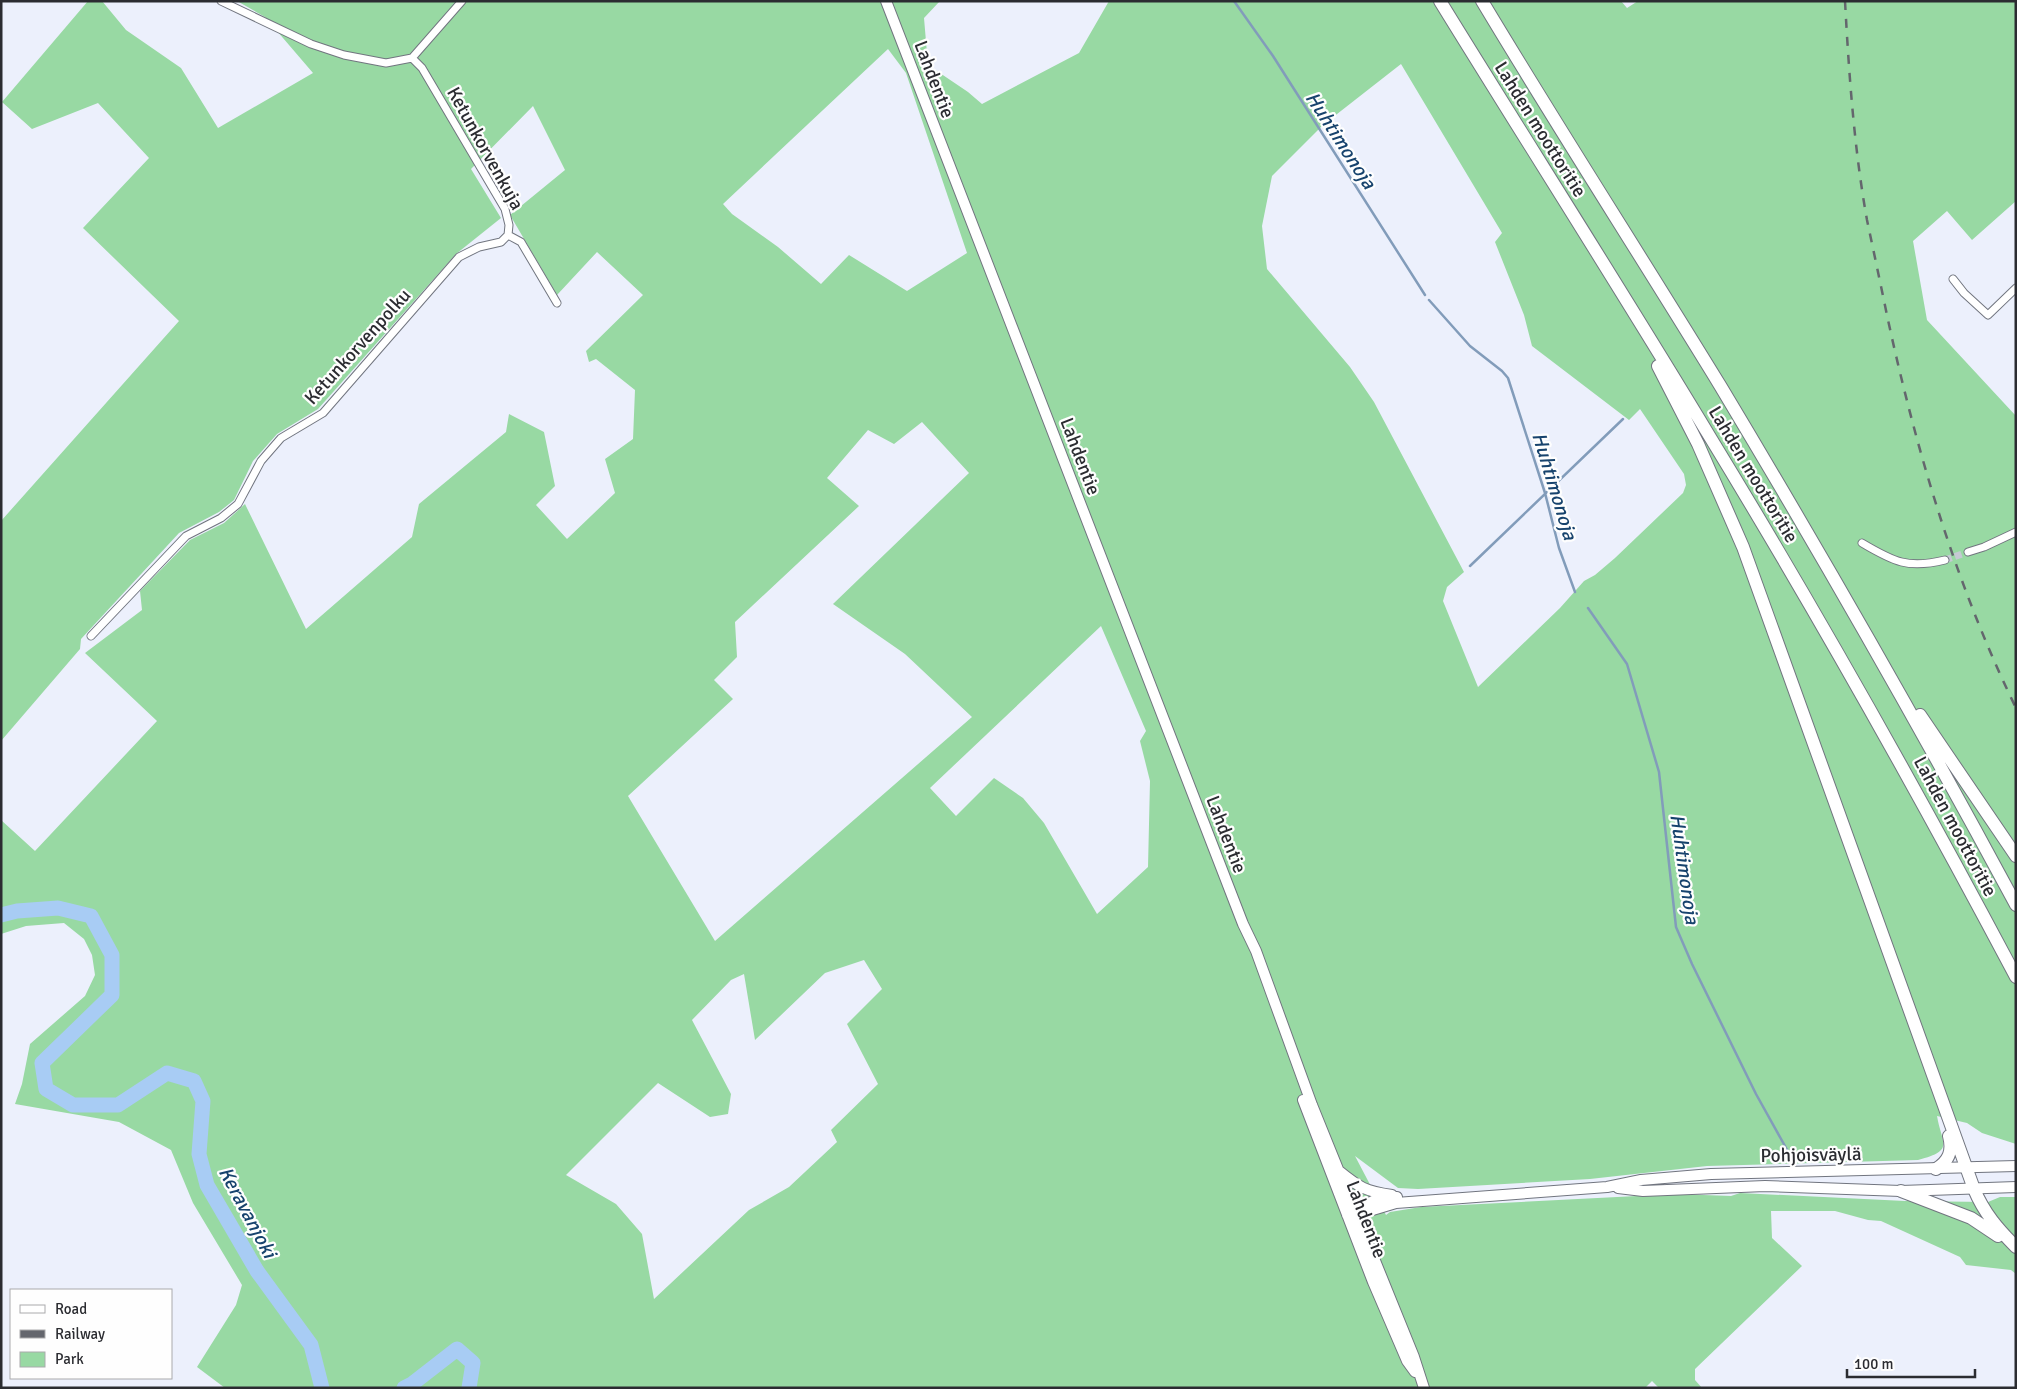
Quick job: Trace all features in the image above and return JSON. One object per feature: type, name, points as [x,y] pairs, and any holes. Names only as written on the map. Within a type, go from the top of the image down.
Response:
[{"type":"highway","name":"Lahden moottoritie","points":[[1440,1],[1711,438],[1832,643],[1911,782],[2016,977]]},
{"type":"highway","name":"Lahden moottoritie","points":[[1482,1],[1722,389],[1861,625],[2016,905]]},
{"type":"highway","points":[[1622,295],[1698,444],[1743,547],[1974,1189],[1982,1208],[2016,1248]]},
{"type":"highway","points":[[1861,625],[2016,856]]},
{"type":"highway","points":[[1936,1169],[1949,1158],[1952,1146],[1947,1131],[1947,1116]]},
{"type":"highway","points":[[1901,1191],[1971,1218],[2016,1248]]},
{"type":"main road","name":"Lahdentie","points":[[886,1],[1243,924],[1256,951],[1338,1170],[1352,1213]]},
{"type":"main road","name":"Lahdentie","points":[[1243,924],[1250,954],[1352,1213],[1414,1356],[1423,1384]]},
{"type":"main road","name":"Pohjoisväylä","points":[[1352,1213],[1396,1203],[1608,1186],[1641,1180],[1711,1174],[2016,1166]]},
{"type":"main road","name":"Pohjoisväylä","points":[[1338,1170],[1364,1189],[1402,1196]]},
{"type":"main road","name":"Pohjoisväylä","points":[[1608,1186],[1643,1190],[1765,1186],[1901,1191],[2016,1187]]},
{"type":"main road","name":"Pohjoisväylä","points":[[1352,1213],[1373,1201],[1402,1196],[1521,1192]]},
{"type":"street","points":[[221,1],[312,44],[344,55],[386,63],[412,58],[462,1]]},
{"type":"street","name":"Ketunkorvenkuja","points":[[412,58],[422,68],[505,209],[509,225],[508,235],[521,242],[557,303]]},
{"type":"street","name":"Ketunkorvenpolku","points":[[91,636],[186,536],[221,518],[238,504],[261,461],[281,438],[323,413],[459,257],[478,247],[501,242],[508,235]]},
{"type":"street","points":[[1952,279],[1988,315],[2016,288]]},
{"type":"street","points":[[1968,552],[1984,547],[2016,532]]},
{"type":"street","points":[[1862,543],[1887,558],[1905,563],[1923,566],[1946,560]]},
{"type":"green space","points":[[88,1],[102,1],[126,30],[181,68],[218,128],[313,73],[265,17],[237,1],[940,1],[924,18],[928,65],[968,92],[982,104],[1079,53],[1109,1],[1621,1],[1627,8],[1638,1],[2016,1],[2016,201],[1972,240],[1947,211],[1913,241],[1927,320],[2016,416],[2016,1144],[1982,1133],[1967,1123],[1937,1116],[1943,1140],[1942,1149],[1937,1153],[1918,1160],[1707,1166],[1590,1179],[1418,1189],[1398,1188],[1355,1156],[1386,1215],[1390,1212],[1421,1207],[1676,1194],[1731,1196],[1740,1193],[1905,1201],[1988,1202],[2000,1197],[2016,1197],[2016,1274],[2011,1270],[1966,1265],[1960,1257],[1881,1221],[1868,1220],[1835,1211],[1771,1211],[1772,1238],[1802,1266],[1695,1369],[1695,1380],[1702,1388],[1659,1388],[1652,1381],[1645,1388],[225,1388],[197,1367],[236,1305],[242,1285],[193,1203],[171,1150],[119,1122],[15,1104],[22,1084],[30,1044],[85,996],[95,975],[92,955],[84,939],[64,923],[26,926],[1,934],[1,820],[35,851],[157,721],[85,653],[142,610],[140,591],[190,540],[224,523],[245,504],[306,629],[412,537],[419,504],[506,432],[509,414],[544,432],[555,486],[536,505],[567,539],[615,493],[605,459],[633,439],[635,390],[596,359],[589,362],[586,351],[643,295],[597,252],[557,295],[510,215],[565,170],[533,106],[471,169],[501,218],[456,254],[318,409],[277,434],[253,461],[234,500],[219,512],[179,533],[81,639],[80,649],[1,741],[1,521],[179,321],[83,228],[149,158],[98,103],[32,129],[2,102]],"holes":[[[888,49],[906,73],[967,253],[907,291],[849,255],[821,284],[778,247],[732,214],[723,204]],[[1401,64],[1502,233],[1495,242],[1524,315],[1532,346],[1629,420],[1640,409],[1684,474],[1686,485],[1683,493],[1615,558],[1595,575],[1584,581],[1560,608],[1478,687],[1443,601],[1447,587],[1464,572],[1374,402],[1350,367],[1267,269],[1262,226],[1272,176],[1323,125]],[[922,422],[969,473],[833,604],[905,654],[972,717],[715,941],[628,796],[733,699],[714,680],[737,657],[735,622],[859,506],[827,478],[868,430],[894,444]],[[1101,626],[1146,731],[1140,741],[1150,781],[1148,867],[1097,914],[1044,823],[1023,798],[994,778],[956,816],[930,788]],[[864,960],[882,989],[847,1024],[878,1084],[831,1130],[837,1142],[789,1187],[749,1210],[654,1299],[642,1234],[616,1204],[566,1175],[658,1083],[710,1117],[728,1114],[731,1094],[692,1020],[731,980],[744,974],[755,1040],[825,973]]]},
{"type":"waterway","name":"Huhtimonoja","points":[[1234,1],[1273,56],[1425,295]]},
{"type":"waterway","name":"Huhtimonoja","points":[[1429,300],[1470,346],[1508,378],[1545,493],[1559,548],[1575,592]]},
{"type":"waterway","name":"Huhtimonoja","points":[[1470,566],[1623,419]]},
{"type":"waterway","name":"Huhtimonoja","points":[[1588,608],[1627,664],[1659,772],[1676,927],[1692,964],[1756,1094],[1790,1155]]},
{"type":"waterway","name":"Keravanjoki","points":[[1,915],[17,911],[58,908],[91,916],[112,955],[112,995],[42,1063],[46,1089],[73,1105],[118,1105],[167,1073],[194,1081],[203,1101],[199,1154],[207,1185],[257,1271],[311,1345],[322,1388]]},
{"type":"waterway","name":"Keravanjoki","points":[[404,1388],[412,1384],[457,1349],[473,1363],[469,1388]]},
{"type":"tunnel","points":[[1945,560],[1968,552]]},
{"type":"railway","points":[[1845,1],[1848,56],[1862,193],[1899,370],[1940,518],[1975,614],[2016,708]]}]
